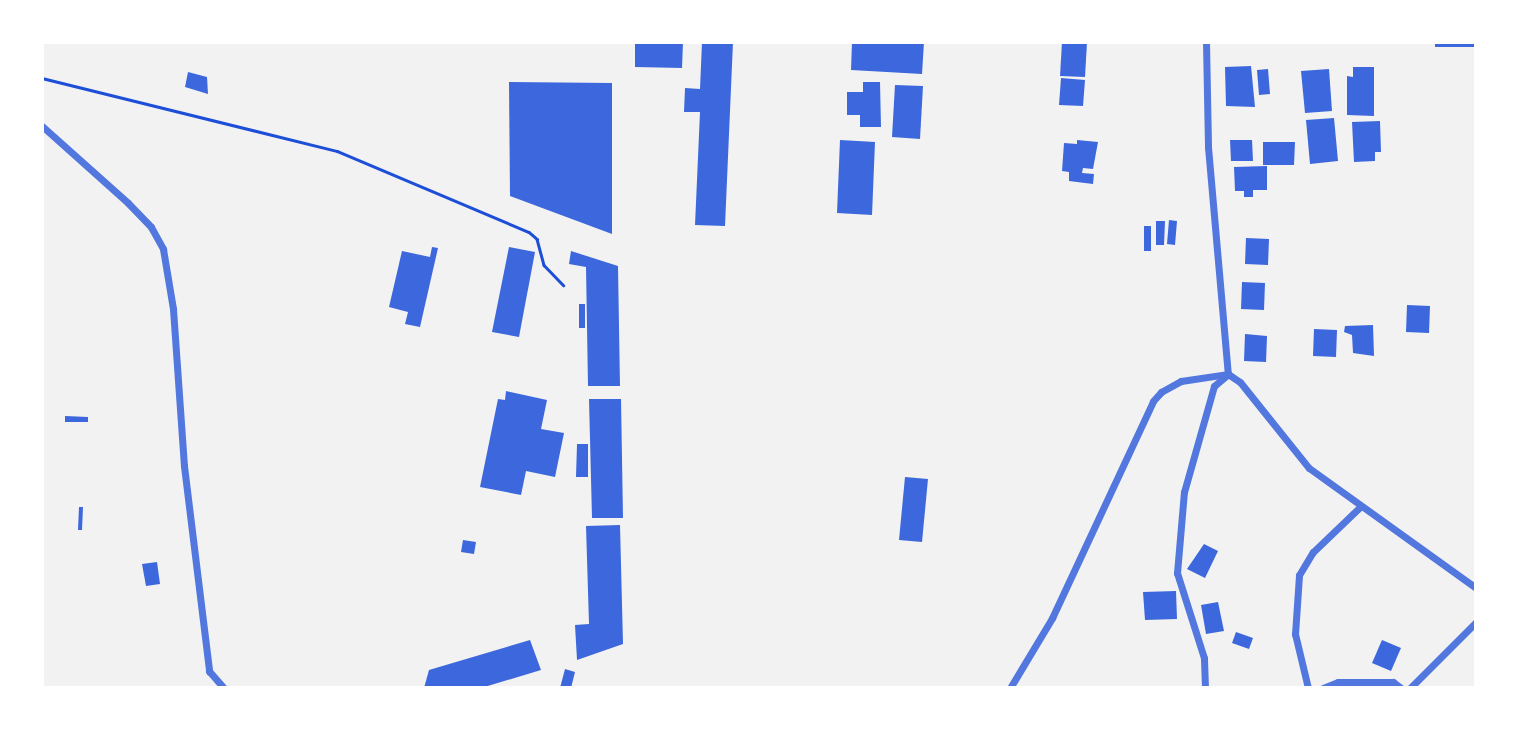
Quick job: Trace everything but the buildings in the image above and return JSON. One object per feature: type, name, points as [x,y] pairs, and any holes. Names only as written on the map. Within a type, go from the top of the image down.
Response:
[{"type":"street","points":[[1206,42],[1208,147],[1228,374],[1250,393],[1309,468],[1476,588]]},
{"type":"street","points":[[42,126],[128,203],[151,227],[163,249],[173,309],[184,466],[209,671],[224,688]]},
{"type":"street","points":[[1010,688],[1052,618],[1153,401],[1161,392],[1181,381],[1228,374]]},
{"type":"street","points":[[1205,688],[1204,658],[1177,573],[1184,492],[1214,386],[1228,374]]},
{"type":"street","points":[[1308,688],[1295,634],[1299,575],[1313,552],[1360,507]]},
{"type":"street","points":[[1410,688],[1476,622]]},
{"type":"street","points":[[1323,688],[1338,682],[1393,682],[1401,688]]},
{"type":"path","points":[[42,78],[337,151],[529,232],[537,239],[544,265],[563,285]]}]
